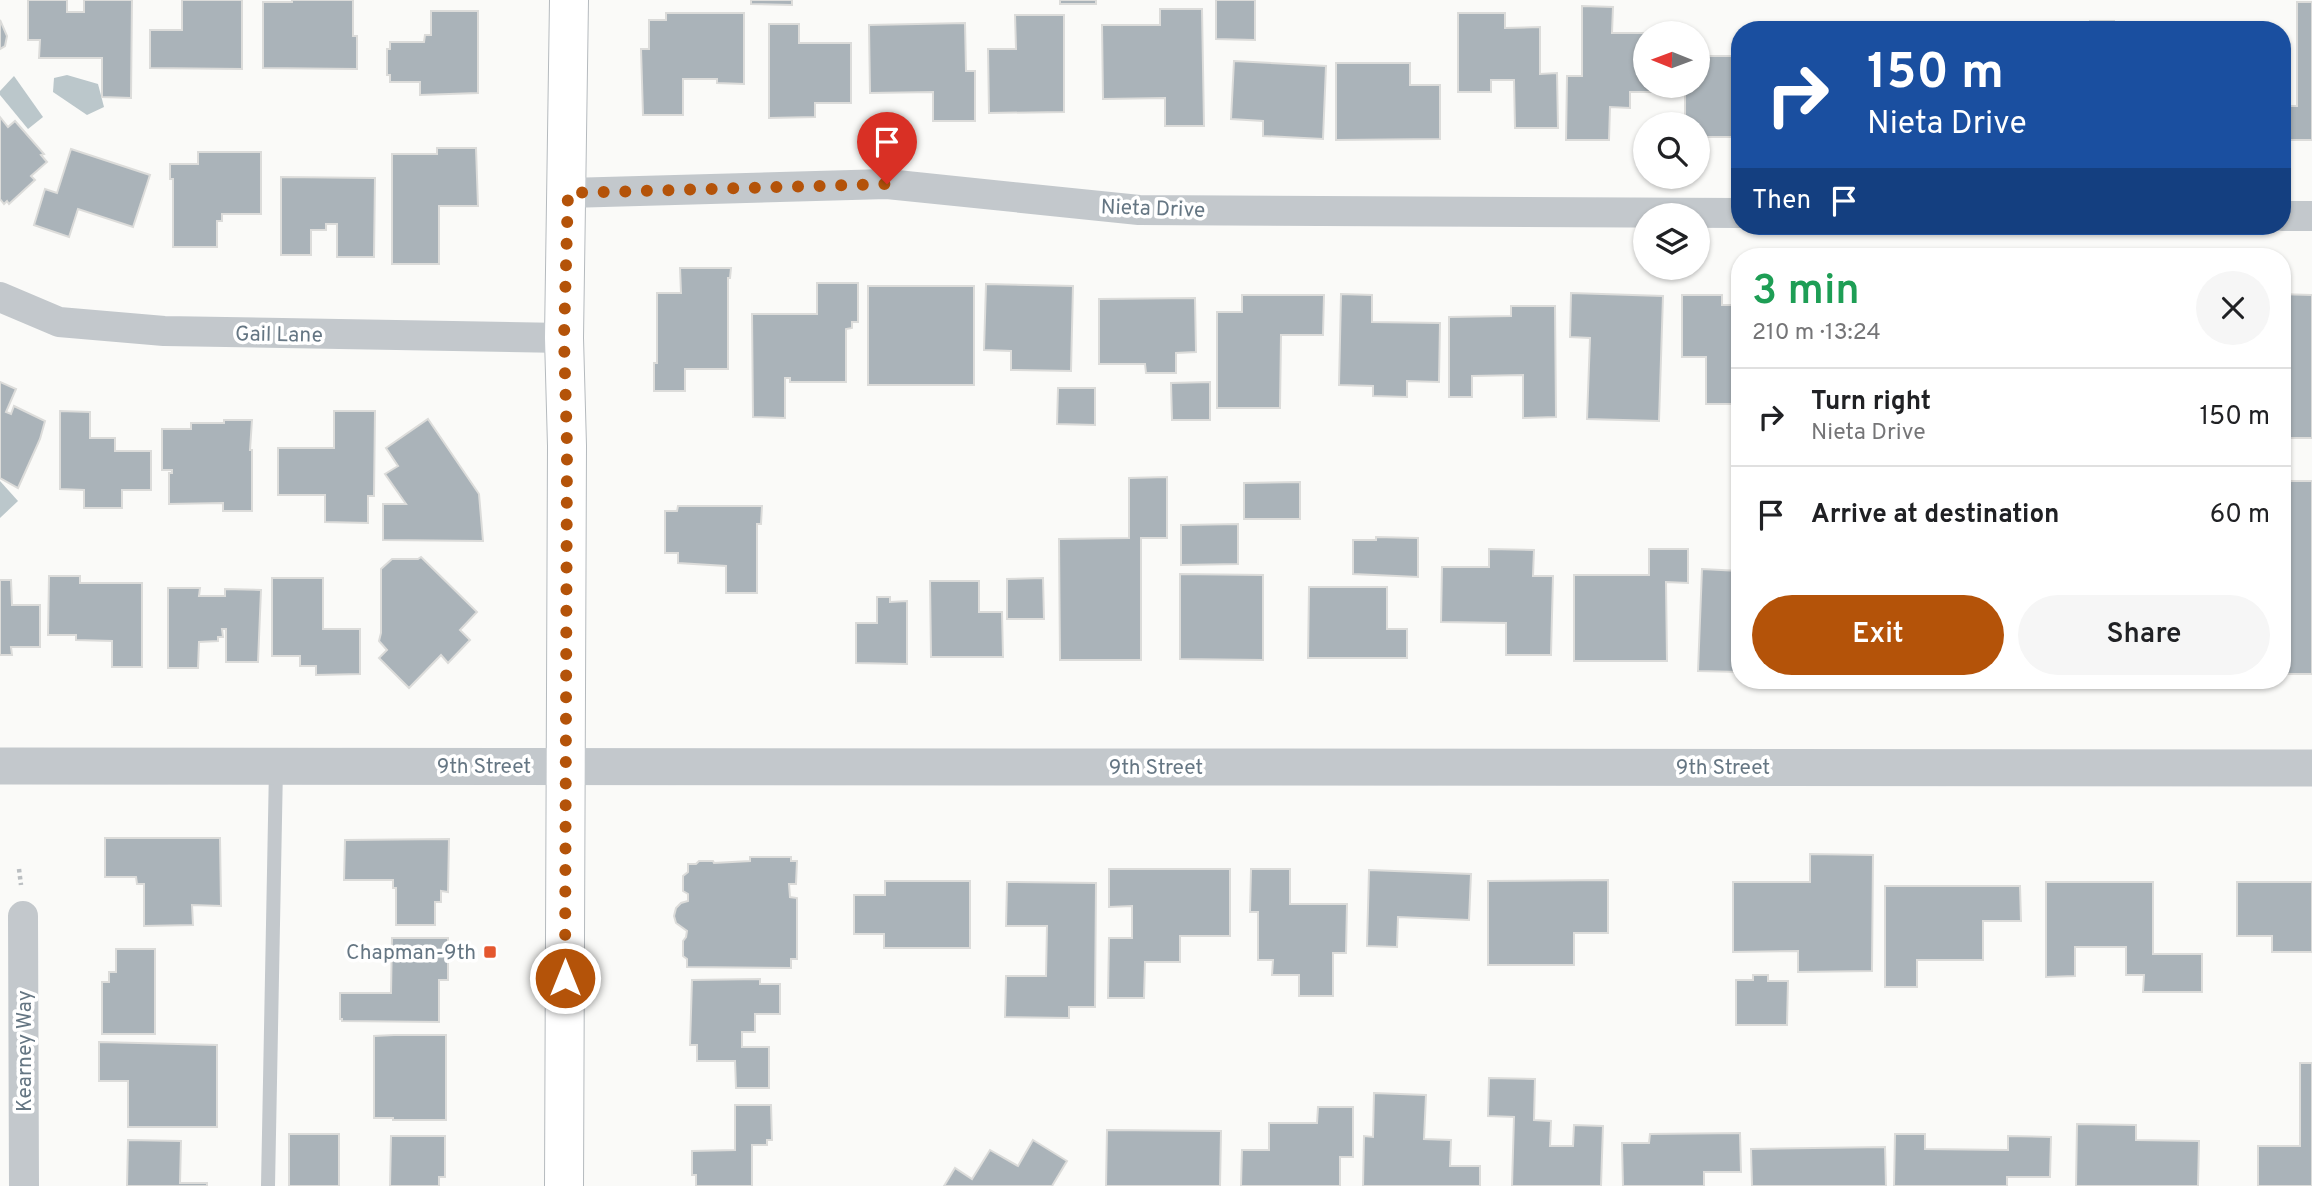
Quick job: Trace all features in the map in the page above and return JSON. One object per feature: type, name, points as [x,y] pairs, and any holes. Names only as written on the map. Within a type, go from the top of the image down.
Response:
[{"type":"main road","points":[[565,1186],[567,446],[564,338],[569,0]]},
{"type":"street","name":"Nieta Drive","points":[[568,193],[887,184],[1139,210],[1731,213]]},
{"type":"street","points":[[2291,216],[2312,216]]},
{"type":"street","name":"Gail Lane","points":[[0,297],[59,322],[164,331],[564,338]]},
{"type":"street","name":"9th Street","points":[[0,765],[2312,768]]},
{"type":"street","name":"Kearney Way","points":[[23,916],[24,1186]]},
{"type":"lane","points":[[268,1186],[276,766]]},
{"type":"shaded area","points":[[67,75],[98,84],[104,107],[87,115],[53,92],[54,78]]},
{"type":"shaded area","points":[[14,76],[43,117],[28,129],[0,95],[0,91]]},
{"type":"shaded area","points":[[0,481],[18,501],[0,518]]},
{"type":"building","points":[[28,0],[67,0],[67,12],[84,12],[84,0],[132,0],[131,98],[102,97],[102,58],[39,58],[40,40],[28,40]]},
{"type":"building","points":[[182,0],[242,0],[242,69],[150,68],[150,30],[182,30]]},
{"type":"building","points":[[353,0],[357,69],[263,68],[263,2]]},
{"type":"building","points":[[751,0],[792,0],[792,5],[751,4]]},
{"type":"building","points":[[1060,0],[1096,0],[1096,4],[1060,4]]},
{"type":"building","points":[[1216,0],[1255,0],[1255,40],[1216,39]]},
{"type":"building","points":[[2297,2],[2312,2],[2312,140],[2291,140],[2291,106],[2297,106]]},
{"type":"building","points":[[1582,6],[1613,7],[1612,33],[1633,33],[1633,92],[1630,92],[1630,108],[1610,107],[1609,140],[1566,140],[1567,76],[1582,76]]},
{"type":"building","points":[[1160,9],[1202,9],[1204,126],[1165,126],[1165,98],[1103,99],[1102,25],[1160,25]]},
{"type":"building","points":[[431,11],[478,11],[478,93],[420,95],[420,82],[390,82],[390,75],[387,75],[387,49],[390,49],[390,42],[424,42],[425,35],[431,35]]},
{"type":"building","points":[[666,13],[744,13],[744,84],[717,83],[717,79],[683,79],[683,115],[643,115],[641,49],[649,49],[649,20],[666,20]]},
{"type":"building","points":[[1458,13],[1505,13],[1505,28],[1540,27],[1540,74],[1557,73],[1558,128],[1515,128],[1514,80],[1491,80],[1491,92],[1458,92]]},
{"type":"building","points":[[1015,15],[1064,15],[1064,112],[989,113],[988,49],[1016,49]]},
{"type":"building","points":[[0,20],[7,36],[5,46],[0,49]]},
{"type":"building","points":[[965,23],[966,71],[975,71],[975,121],[933,121],[933,92],[870,93],[869,25]]},
{"type":"building","points":[[769,24],[799,24],[799,43],[851,43],[851,103],[815,103],[815,117],[769,118]]},
{"type":"building","points":[[1710,56],[1731,56],[1731,137],[1710,137],[1710,112],[1685,112],[1685,98],[1710,98]]},
{"type":"building","points":[[1234,61],[1326,66],[1323,139],[1263,136],[1263,121],[1231,119]]},
{"type":"building","points":[[1336,63],[1410,63],[1410,85],[1440,85],[1440,139],[1336,140]]},
{"type":"building","points":[[0,117],[8,127],[15,121],[44,154],[41,155],[47,162],[31,176],[35,180],[9,204],[7,201],[4,204],[0,199]]},
{"type":"building","points":[[437,148],[476,148],[478,206],[439,206],[439,264],[392,264],[392,154],[437,154]]},
{"type":"building","points":[[71,149],[150,175],[133,227],[78,209],[69,237],[34,225],[45,189],[57,193]]},
{"type":"building","points":[[198,152],[261,152],[261,214],[222,214],[222,221],[217,221],[217,247],[173,247],[173,179],[170,179],[170,164],[198,164]]},
{"type":"building","points":[[281,177],[375,178],[374,257],[337,257],[337,224],[326,224],[326,230],[311,230],[311,255],[281,255]]},
{"type":"building","points":[[680,268],[731,268],[728,278],[728,369],[685,369],[685,391],[654,391],[654,363],[657,363],[657,293],[681,293]]},
{"type":"building","points":[[817,283],[858,283],[858,322],[852,322],[852,328],[846,329],[846,382],[790,382],[790,378],[785,378],[785,418],[753,417],[752,314],[817,314]]},
{"type":"building","points":[[986,284],[1073,286],[1071,371],[1011,370],[1011,351],[984,350]]},
{"type":"building","points":[[868,286],[974,286],[974,385],[868,385]]},
{"type":"building","points":[[1571,293],[1663,296],[1659,421],[1587,419],[1590,338],[1570,337]]},
{"type":"building","points":[[1341,294],[1372,295],[1372,322],[1440,323],[1439,382],[1407,381],[1407,397],[1373,396],[1373,386],[1339,385]]},
{"type":"building","points":[[2291,294],[2312,295],[2312,438],[2291,438]]},
{"type":"building","points":[[1242,295],[1324,295],[1323,335],[1281,335],[1280,408],[1217,408],[1217,312],[1242,312]]},
{"type":"building","points":[[1682,295],[1722,295],[1722,305],[1731,305],[1731,404],[1706,404],[1706,357],[1682,357]]},
{"type":"building","points":[[1195,298],[1196,352],[1176,353],[1176,373],[1146,373],[1145,364],[1099,364],[1099,299]]},
{"type":"building","points":[[1511,306],[1555,306],[1556,417],[1523,418],[1523,375],[1472,376],[1472,397],[1449,397],[1449,317],[1511,316]]},
{"type":"building","points":[[0,382],[16,389],[6,412],[11,414],[14,406],[45,421],[18,488],[0,478]]},
{"type":"building","points":[[1210,382],[1210,420],[1172,420],[1171,383]]},
{"type":"building","points":[[1058,388],[1095,388],[1095,425],[1057,424]]},
{"type":"building","points":[[60,411],[90,412],[90,438],[115,438],[115,451],[151,451],[151,490],[122,490],[122,508],[84,508],[84,490],[60,489]]},
{"type":"building","points":[[334,411],[375,411],[374,496],[368,496],[368,523],[325,522],[325,495],[278,495],[278,448],[334,448]]},
{"type":"building","points":[[428,419],[479,494],[483,541],[383,540],[383,504],[406,504],[385,474],[398,466],[386,448]]},
{"type":"building","points":[[224,420],[252,420],[252,511],[223,511],[223,503],[169,504],[169,473],[172,473],[172,470],[162,470],[162,429],[191,429],[191,423],[224,423]]},
{"type":"building","points":[[1167,477],[1167,538],[1141,538],[1141,660],[1060,660],[1059,539],[1129,538],[1129,478]]},
{"type":"building","points":[[2291,481],[2312,481],[2312,674],[2291,674]]},
{"type":"building","points":[[1300,482],[1300,519],[1244,519],[1244,483]]},
{"type":"building","points":[[678,506],[762,506],[761,524],[757,524],[757,593],[726,593],[726,566],[678,563],[678,553],[665,553],[665,511],[677,511]]},
{"type":"building","points":[[1238,524],[1238,564],[1181,565],[1181,525]]},
{"type":"building","points":[[1376,537],[1418,538],[1418,577],[1353,574],[1353,540],[1376,540]]},
{"type":"building","points":[[1489,549],[1534,550],[1533,576],[1553,576],[1551,655],[1506,655],[1506,623],[1441,622],[1442,567],[1489,567]]},
{"type":"building","points":[[1649,549],[1688,549],[1688,583],[1666,582],[1667,661],[1574,661],[1574,575],[1649,575]]},
{"type":"building","points":[[421,557],[477,612],[460,630],[470,640],[448,663],[441,655],[409,688],[379,658],[387,650],[379,641],[381,569],[392,559]]},
{"type":"building","points":[[1702,569],[1731,571],[1731,672],[1698,671]]},
{"type":"building","points":[[1180,574],[1263,575],[1263,660],[1180,659]]},
{"type":"building","points":[[49,576],[80,576],[80,583],[142,583],[142,667],[112,667],[112,641],[76,640],[76,635],[48,635]]},
{"type":"building","points":[[272,578],[323,578],[323,629],[360,629],[360,674],[316,675],[316,666],[300,666],[300,656],[272,656]]},
{"type":"building","points":[[1043,578],[1044,619],[1007,619],[1007,579]]},
{"type":"building","points":[[0,580],[11,580],[12,605],[40,605],[40,647],[11,647],[12,655],[0,655]]},
{"type":"building","points":[[930,581],[979,581],[979,612],[1002,612],[1003,657],[931,657]]},
{"type":"building","points":[[1309,587],[1387,587],[1387,629],[1407,629],[1407,658],[1308,658]]},
{"type":"building","points":[[168,588],[200,588],[199,596],[225,596],[225,589],[261,590],[258,662],[226,662],[226,629],[222,629],[223,637],[218,637],[218,641],[199,642],[198,668],[168,668]]},
{"type":"building","points":[[877,597],[890,597],[890,602],[907,601],[907,664],[856,663],[856,623],[877,623]]},
{"type":"building","points":[[105,838],[220,838],[221,906],[192,905],[193,925],[144,926],[144,884],[137,884],[136,877],[105,877]]},
{"type":"building","points":[[449,839],[448,892],[441,891],[441,902],[435,902],[435,925],[396,925],[396,888],[393,888],[393,880],[344,880],[345,840]]},
{"type":"building","points":[[1810,854],[1873,855],[1872,971],[1798,972],[1798,951],[1733,952],[1733,882],[1810,882]]},
{"type":"building","points":[[750,857],[791,857],[791,861],[797,861],[796,884],[789,884],[790,897],[797,898],[797,959],[791,959],[791,968],[687,967],[687,959],[683,956],[683,941],[687,931],[676,923],[674,916],[676,908],[688,901],[688,894],[683,891],[683,876],[688,872],[688,864],[696,864],[699,861],[750,861]]},
{"type":"building","points":[[1109,869],[1230,869],[1230,936],[1180,936],[1180,962],[1145,962],[1144,998],[1108,998],[1109,938],[1132,938],[1132,906],[1109,907]]},
{"type":"building","points":[[1251,869],[1290,869],[1290,904],[1347,904],[1346,953],[1333,953],[1333,996],[1299,996],[1299,975],[1272,975],[1273,960],[1258,960],[1258,912],[1250,912]]},
{"type":"building","points":[[1369,870],[1471,874],[1469,920],[1398,917],[1397,947],[1367,946]]},
{"type":"building","points":[[1608,880],[1608,933],[1574,933],[1574,965],[1488,965],[1488,881]]},
{"type":"building","points":[[885,881],[970,881],[970,948],[884,948],[884,934],[854,934],[854,895],[885,895]]},
{"type":"building","points":[[1007,882],[1096,883],[1095,1007],[1069,1007],[1069,1018],[1005,1017],[1006,976],[1046,976],[1047,926],[1006,926]]},
{"type":"building","points":[[2046,882],[2153,882],[2153,954],[2202,954],[2202,992],[2143,992],[2144,975],[2126,975],[2126,947],[2075,947],[2075,976],[2046,977]]},
{"type":"building","points":[[2237,882],[2312,882],[2312,952],[2272,952],[2272,936],[2237,936]]},
{"type":"building","points":[[1885,886],[2020,886],[2021,921],[1983,921],[1983,960],[1917,960],[1917,987],[1885,987]]},
{"type":"building","points":[[392,938],[448,938],[448,980],[439,980],[439,1022],[342,1021],[340,993],[391,993]]},
{"type":"building","points":[[116,949],[155,949],[155,1034],[102,1034],[102,982],[109,982],[109,972],[116,972]]},
{"type":"building","points":[[1753,975],[1768,975],[1768,981],[1788,981],[1787,1025],[1736,1025],[1736,980],[1753,980]]},
{"type":"building","points":[[760,979],[760,984],[780,984],[780,1014],[755,1014],[755,1032],[742,1032],[742,1047],[769,1047],[769,1088],[736,1088],[735,1061],[697,1061],[697,1045],[690,1045],[692,980]]},
{"type":"building","points":[[446,1035],[446,1120],[374,1118],[374,1036]]},
{"type":"building","points":[[99,1042],[217,1045],[217,1127],[128,1127],[128,1081],[99,1081]]},
{"type":"building","points":[[2300,1063],[2312,1063],[2312,1186],[2258,1186],[2258,1146],[2300,1146]]},
{"type":"building","points":[[1489,1078],[1535,1079],[1534,1120],[1551,1121],[1550,1146],[1573,1146],[1574,1125],[1603,1126],[1601,1186],[1512,1186],[1514,1117],[1488,1116]]},
{"type":"building","points":[[1374,1093],[1426,1095],[1424,1139],[1451,1140],[1450,1166],[1480,1166],[1480,1186],[1363,1186],[1364,1136],[1373,1137]]},
{"type":"building","points":[[735,1105],[771,1105],[772,1140],[767,1140],[767,1145],[752,1145],[752,1186],[696,1186],[696,1175],[692,1175],[692,1151],[735,1150]]},
{"type":"building","points":[[1318,1107],[1353,1107],[1353,1157],[1340,1157],[1340,1186],[1241,1186],[1242,1150],[1269,1150],[1269,1123],[1317,1123]]},
{"type":"building","points":[[2077,1124],[2136,1125],[2136,1140],[2199,1141],[2198,1186],[2076,1186]]},
{"type":"building","points":[[1107,1130],[1221,1131],[1220,1186],[1106,1186]]},
{"type":"building","points":[[1740,1133],[1741,1172],[1704,1172],[1704,1186],[1623,1186],[1622,1143],[1649,1143],[1650,1134]]},
{"type":"building","points":[[289,1134],[339,1134],[339,1186],[289,1186]]},
{"type":"building","points":[[1895,1134],[1925,1134],[1925,1149],[2008,1150],[2008,1136],[2051,1137],[2050,1177],[2007,1177],[2007,1186],[1894,1186]]},
{"type":"building","points":[[391,1136],[445,1136],[445,1177],[439,1177],[439,1186],[390,1186]]},
{"type":"building","points":[[128,1140],[181,1141],[180,1183],[207,1183],[207,1186],[127,1186]]},
{"type":"building","points":[[1033,1140],[1067,1161],[1052,1186],[944,1186],[955,1168],[972,1179],[990,1150],[1018,1166]]},
{"type":"building","points":[[1885,1147],[1886,1186],[1752,1186],[1751,1149]]},
{"type":"place","name":"Chapman-9th","points":[[490,952]]},
{"type":"route","points":[[565,978],[567,446],[564,338],[568,193],[887,184]]}]
